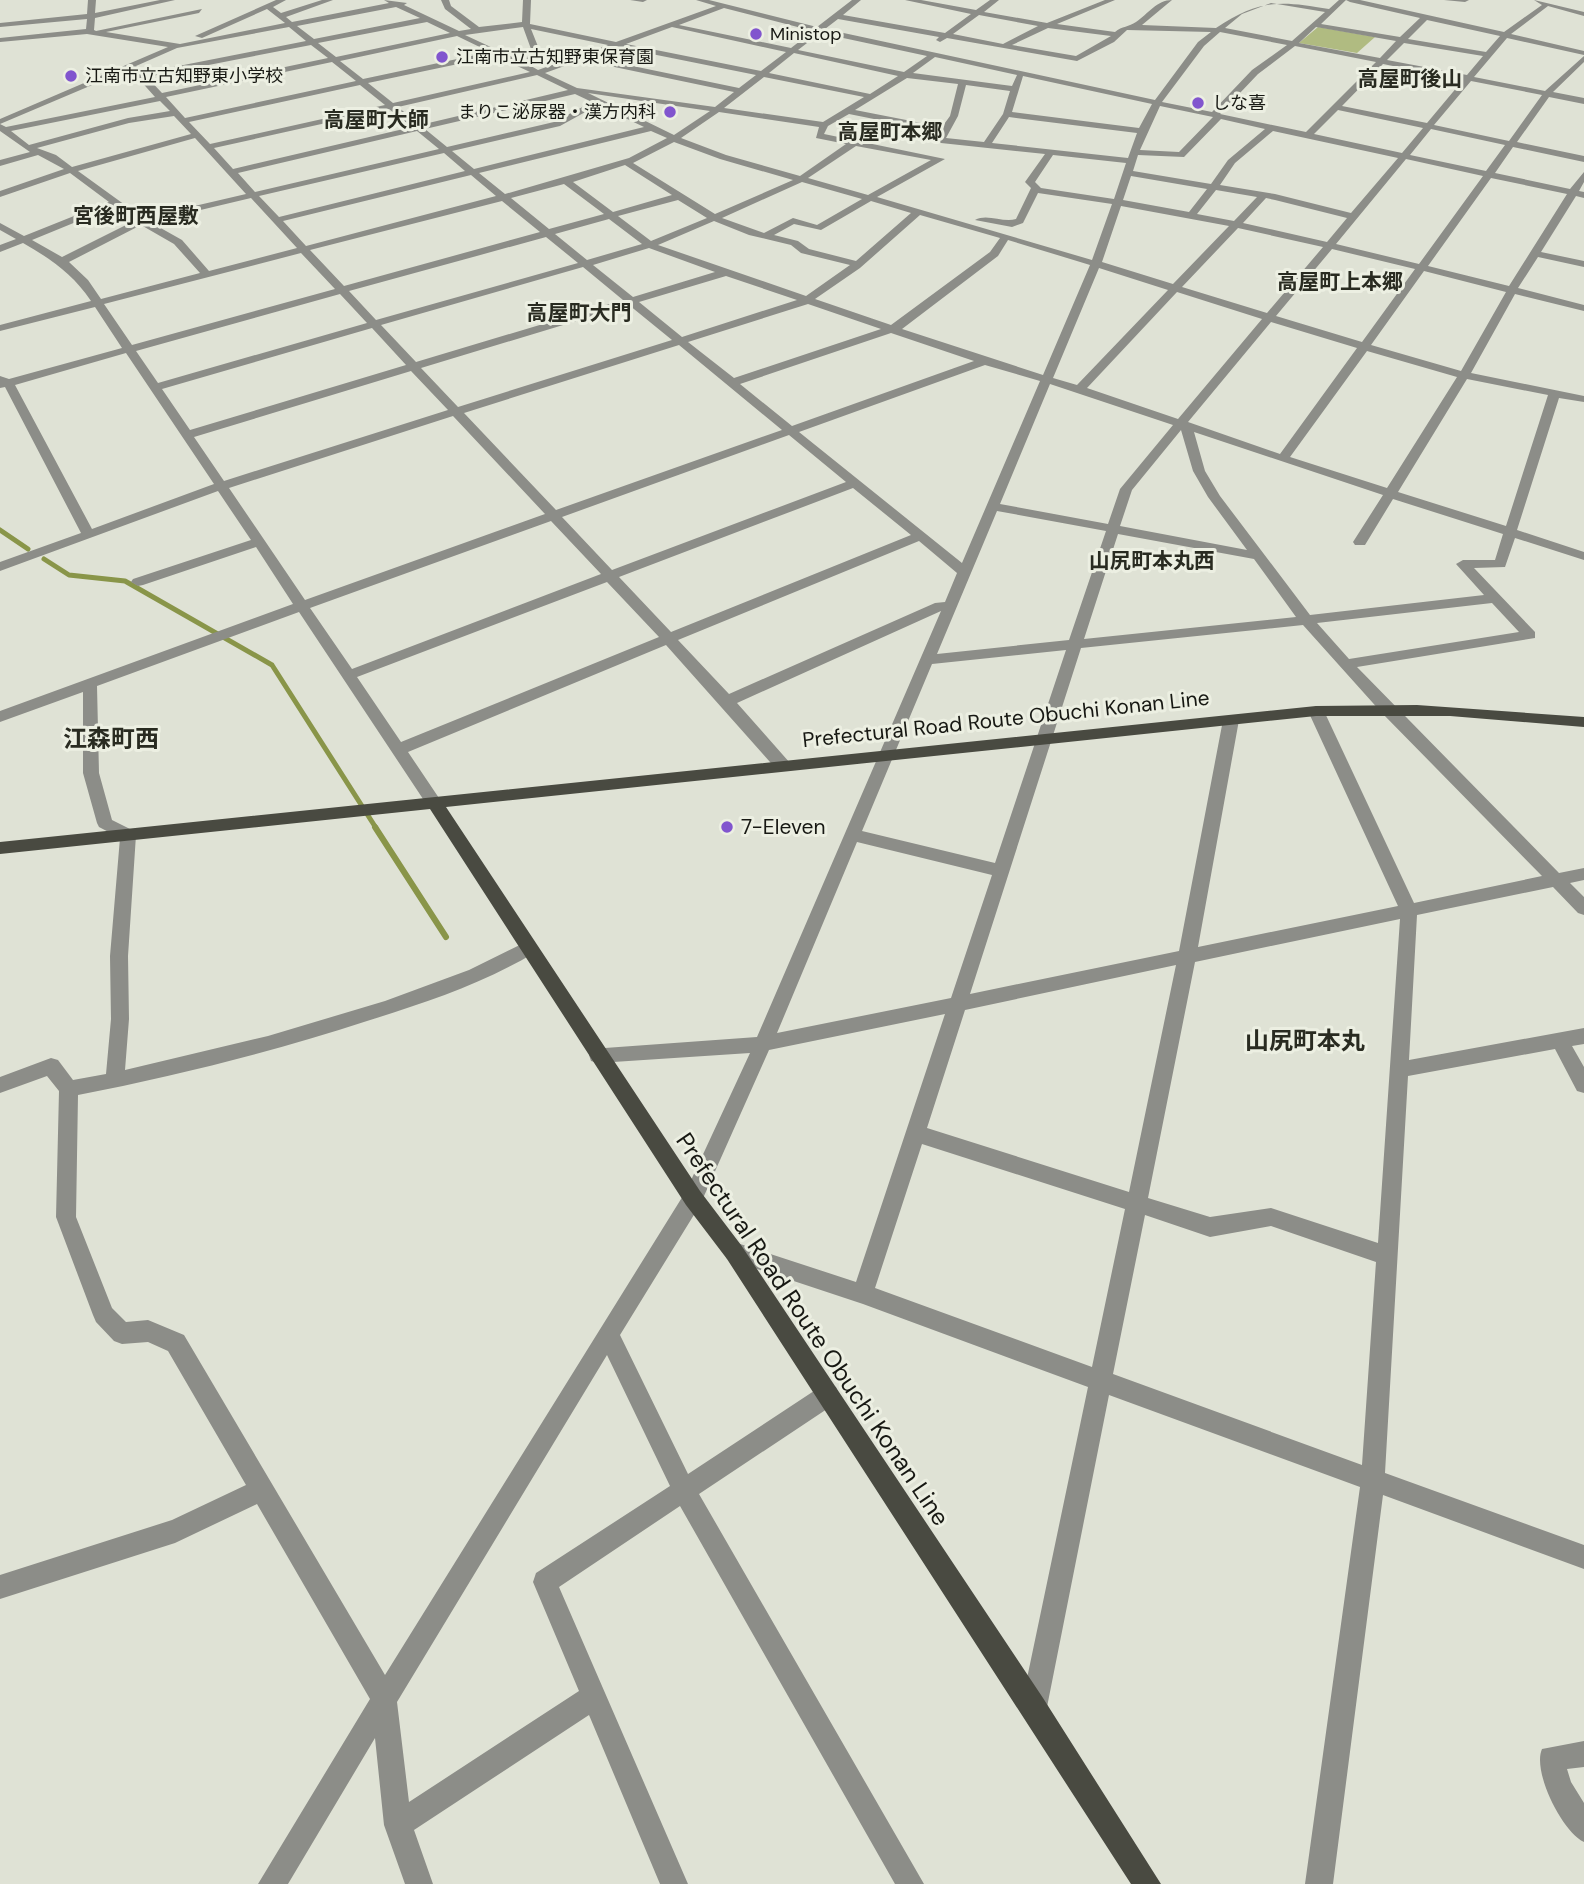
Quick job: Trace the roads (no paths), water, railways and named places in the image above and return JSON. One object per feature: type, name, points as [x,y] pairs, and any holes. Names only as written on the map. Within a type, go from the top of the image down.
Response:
[{"type":"main road","name":"Prefectural Road Route Obuchi Konan Line","points":[[0,848],[1316,711],[1386,708],[1497,712],[1584,722]]},
{"type":"main road","name":"Prefectural Road Route Obuchi Konan Line","points":[[435,804],[598,1055],[693,1198],[734,1252],[1034,1707],[1147,1884]]},
{"type":"street","points":[[91,32],[92,0]]},
{"type":"street","points":[[0,25],[92,16],[171,0]]},
{"type":"street","points":[[2,123],[282,0]]},
{"type":"street","points":[[281,16],[329,0]]},
{"type":"street","points":[[526,68],[536,53],[536,45],[527,25],[527,0]]},
{"type":"street","points":[[634,0],[643,0]]},
{"type":"street","points":[[700,0],[819,30],[1579,194]]},
{"type":"street","points":[[209,147],[537,73],[738,0]]},
{"type":"street","points":[[0,328],[566,181],[626,162],[675,139],[718,109],[857,0]]},
{"type":"street","points":[[909,0],[1117,35]]},
{"type":"street","points":[[923,51],[995,0]]},
{"type":"street","points":[[1003,47],[1024,33],[1087,12],[1111,0]]},
{"type":"street","points":[[1135,27],[1168,0]]},
{"type":"street","points":[[272,1884],[693,1198],[763,1044],[1096,264],[1141,131],[1192,53],[1240,12],[1272,0],[1330,11]]},
{"type":"street","points":[[848,111],[986,145],[1133,157],[1181,155],[1255,72],[1293,44],[1343,0]]},
{"type":"street","points":[[1350,0],[1584,53]]},
{"type":"street","points":[[1448,0],[1465,0]]},
{"type":"street","points":[[1532,0],[1584,14]]},
{"type":"street","points":[[863,1294],[1126,489],[1183,425],[1269,316],[1355,217],[1505,35],[1548,4],[1560,0]]},
{"type":"street","points":[[91,32],[174,47],[293,25],[393,2],[421,9]]},
{"type":"street","points":[[435,8],[447,4],[478,30]]},
{"type":"street","points":[[410,5],[428,19],[526,68],[675,139],[723,156],[1006,236],[1464,375],[1584,399]]},
{"type":"street","points":[[268,6],[965,572]]},
{"type":"street","points":[[0,40],[91,32],[195,8],[222,26]]},
{"type":"street","points":[[836,16],[1077,59],[1125,28],[1219,30],[1584,101]]},
{"type":"street","points":[[1308,135],[1425,17]]},
{"type":"street","points":[[141,76],[428,19]]},
{"type":"street","points":[[2,123],[160,97],[478,30],[527,25],[870,96]]},
{"type":"street","points":[[671,25],[906,75],[1015,89]]},
{"type":"street","points":[[1315,25],[1488,55]]},
{"type":"street","points":[[986,145],[1007,114],[1020,73],[1031,52]]},
{"type":"street","points":[[183,121],[497,53]]},
{"type":"street","points":[[767,235],[793,221],[818,228],[846,214],[868,197],[940,159],[819,136],[824,125],[935,54]]},
{"type":"street","points":[[581,58],[741,91]]},
{"type":"street","points":[[1283,459],[1547,93],[1584,58]]},
{"type":"street","points":[[131,65],[342,289],[411,367],[727,701],[785,767]]},
{"type":"street","points":[[917,153],[942,135],[954,116],[962,84]]},
{"type":"street","points":[[232,172],[587,90],[824,125]]},
{"type":"street","points":[[62,261],[141,221],[557,124],[598,102]]},
{"type":"street","points":[[1336,107],[1584,159]]},
{"type":"street","points":[[28,148],[128,121],[175,113]]},
{"type":"street","points":[[1007,114],[1141,131]]},
{"type":"street","points":[[2,123],[28,148],[71,170],[141,221],[178,242],[206,273]]},
{"type":"street","points":[[1192,214],[1229,169],[1231,162],[1272,127]]},
{"type":"street","points":[[276,220],[651,128]]},
{"type":"street","points":[[0,194],[71,170],[196,135]]},
{"type":"street","points":[[155,387],[650,245],[801,179],[855,142]]},
{"type":"street","points":[[0,163],[38,152]]},
{"type":"street","points":[[971,226],[981,219],[1012,224],[1020,221],[1036,186],[1030,182],[1051,152]]},
{"type":"street","points":[[626,162],[677,197],[734,227],[799,245],[805,251],[859,264]]},
{"type":"street","points":[[1128,173],[1264,195],[1355,217]]},
{"type":"street","points":[[1360,542],[1464,375],[1534,253],[1579,194],[1584,175]]},
{"type":"street","points":[[566,181],[650,245],[723,273],[1584,556]]},
{"type":"street","points":[[1034,191],[1118,201],[1239,223],[1584,307]]},
{"type":"street","points":[[1079,389],[1264,195]]},
{"type":"street","points":[[89,535],[3,382],[677,197]]},
{"type":"street","points":[[0,249],[115,203]]},
{"type":"street","points":[[0,567],[221,486],[806,301],[859,264],[919,211]]},
{"type":"street","points":[[0,226],[62,261],[84,282],[435,804]]},
{"type":"street","points":[[731,383],[891,329],[994,254],[1006,236]]},
{"type":"street","points":[[1534,253],[1584,264]]},
{"type":"street","points":[[187,435],[723,273]]},
{"type":"street","points":[[0,717],[300,606],[985,361]]},
{"type":"street","points":[[1345,664],[1530,635],[1463,564],[1500,564],[1555,393]]},
{"type":"street","points":[[1183,425],[1199,471],[1214,497],[1307,620],[1386,708],[1584,908]]},
{"type":"street","points":[[349,675],[853,483]]},
{"type":"street","points":[[993,506],[1258,556]]},
{"type":"street","points":[[397,750],[919,536]]},
{"type":"street","points":[[138,582],[258,542]]},
{"type":"street","points":[[928,660],[1494,598]]},
{"type":"street","points":[[727,701],[940,606],[949,606]]},
{"type":"street","points":[[90,682],[91,773],[105,823],[128,835],[119,956],[120,1019],[115,1080]]},
{"type":"street","points":[[1316,711],[1409,910],[1373,1480],[1319,1884]]},
{"type":"street","points":[[1034,1707],[1187,957],[1231,720]]},
{"type":"street","points":[[852,835],[1001,871]]},
{"type":"street","points":[[598,1055],[763,1044],[1584,874]]},
{"type":"street","points":[[69,1089],[319,1030],[493,970],[528,948]]},
{"type":"street","points":[[1399,1070],[1584,1036]]},
{"type":"street","points":[[1559,1039],[1584,1085]]},
{"type":"street","points":[[0,1085],[51,1066],[69,1089],[66,1217],[104,1315],[122,1333],[148,1331],[176,1343],[384,1698],[398,1825],[419,1884]]},
{"type":"street","points":[[916,1133],[1210,1227],[1271,1217],[1387,1256]]},
{"type":"street","points":[[734,1252],[863,1294],[1584,1557]]},
{"type":"street","points":[[608,1334],[684,1490],[910,1884]]},
{"type":"street","points":[[674,1884],[545,1583],[828,1395]]},
{"type":"street","points":[[0,1587],[175,1531],[263,1489]]},
{"type":"street","points":[[398,1825],[594,1696]]},
{"type":"street","points":[[1584,1754],[1551,1758],[1559,1787],[1584,1828]]},
{"type":"waterway","points":[[0,530],[28,549]]},
{"type":"waterway","points":[[44,559],[69,575],[125,581],[272,665],[376,828]]},
{"type":"waterway","points":[[375,827],[446,937]]},
{"type":"place","name":"Ministop","points":[[756,34]]},
{"type":"place","name":"江南市立古知野東保育園","points":[[442,57]]},
{"type":"place","name":"江南市立古知野東小学校","points":[[71,76]]},
{"type":"place","name":"しな喜","points":[[1198,103]]},
{"type":"place","name":"まりこ泌尿器・漢方内科","points":[[670,112]]},
{"type":"place","name":"7-Eleven","points":[[727,827]]},
{"type":"district","name":"高屋町後山","points":[[1410,79]]},
{"type":"district","name":"高屋町大師","points":[[376,120]]},
{"type":"district","name":"高屋町本郷","points":[[890,132]]},
{"type":"district","name":"宮後町西屋敷","points":[[136,216]]},
{"type":"district","name":"高屋町上本郷","points":[[1340,282]]},
{"type":"district","name":"高屋町大門","points":[[579,313]]},
{"type":"district","name":"山尻町本丸西","points":[[1152,561]]},
{"type":"district","name":"江森町西","points":[[111,738]]},
{"type":"district","name":"山尻町本丸","points":[[1305,1040]]}]
